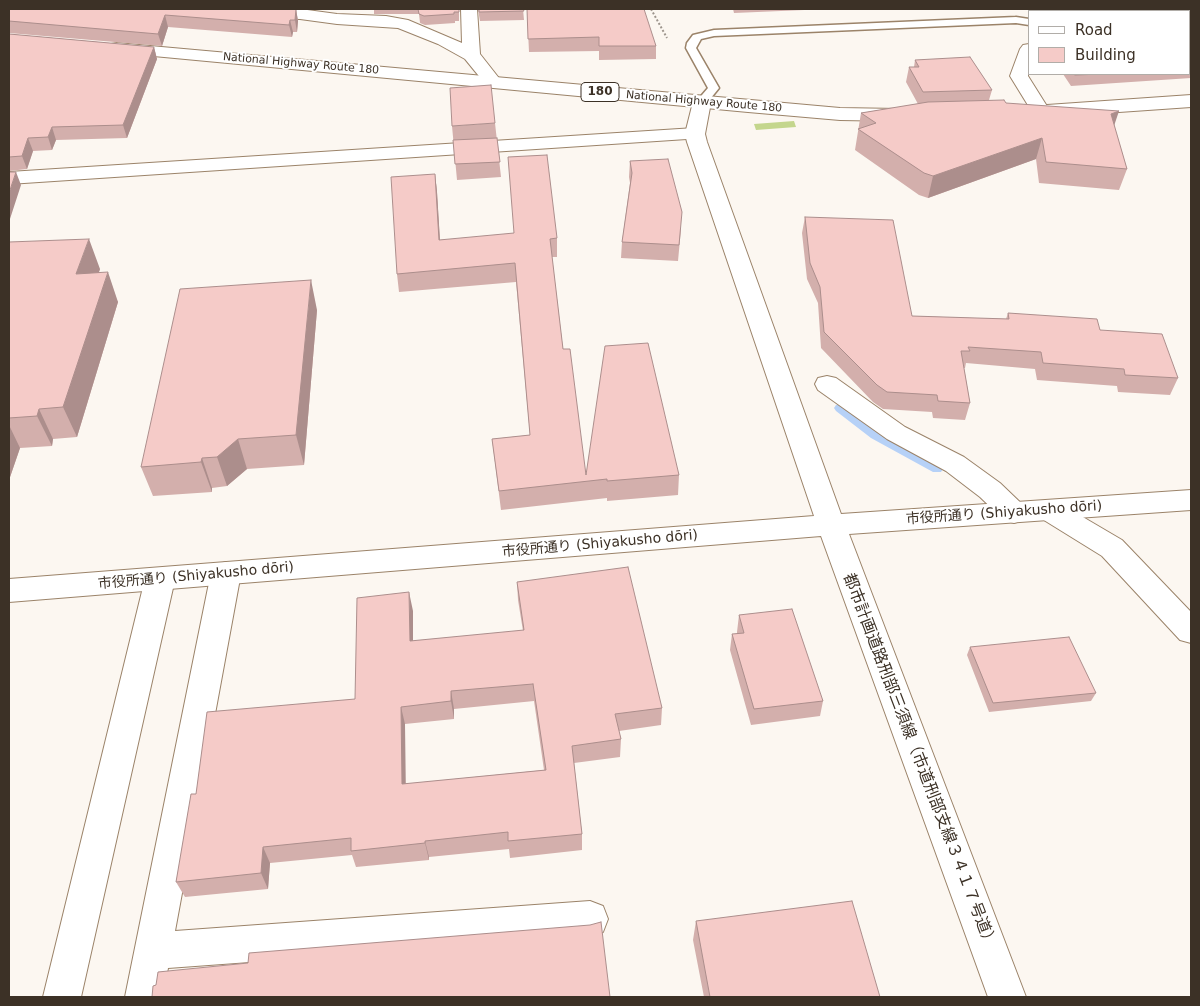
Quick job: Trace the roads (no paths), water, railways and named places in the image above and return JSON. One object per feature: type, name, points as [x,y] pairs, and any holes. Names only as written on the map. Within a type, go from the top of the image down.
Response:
[{"type":"main road","points":[[469,9],[471,55]]},
{"type":"main road","points":[[244,14],[300,14],[337,19],[364,14],[402,24],[444,40],[471,55],[493,82]]},
{"type":"main road","name":"National Highway Route 180","points":[[95,46],[840,114],[914,115]]},
{"type":"main road","points":[[1028,51],[1020,70],[1020,76],[1027,91],[1041,111]]},
{"type":"main road","points":[[1021,112],[1191,101]]},
{"type":"main road","points":[[9,178],[694,134],[702,102]]},
{"type":"main road","name":"都市計画道路刑部三須線（市道刑部支線３４１７号道）","points":[[694,134],[831,526],[1007,997]]},
{"type":"main road","points":[[827,384],[896,433],[955,464],[990,490],[1014,513]]},
{"type":"main road","name":"市役所通り (Shiyakusho dōri)","points":[[9,591],[831,526],[1191,500]]},
{"type":"main road","points":[[1049,510],[1112,548],[1191,630]]},
{"type":"main road","points":[[144,997],[226,573]]},
{"type":"main road","points":[[62,997],[160,579]]},
{"type":"main road","points":[[153,951],[590,920]]},
{"type":"lane","points":[[702,102],[714,88],[691,48],[692,43],[697,38],[714,33],[1016,20],[1028,22]]},
{"type":"waterway","points":[[840,408],[875,435],[937,469]]}]
